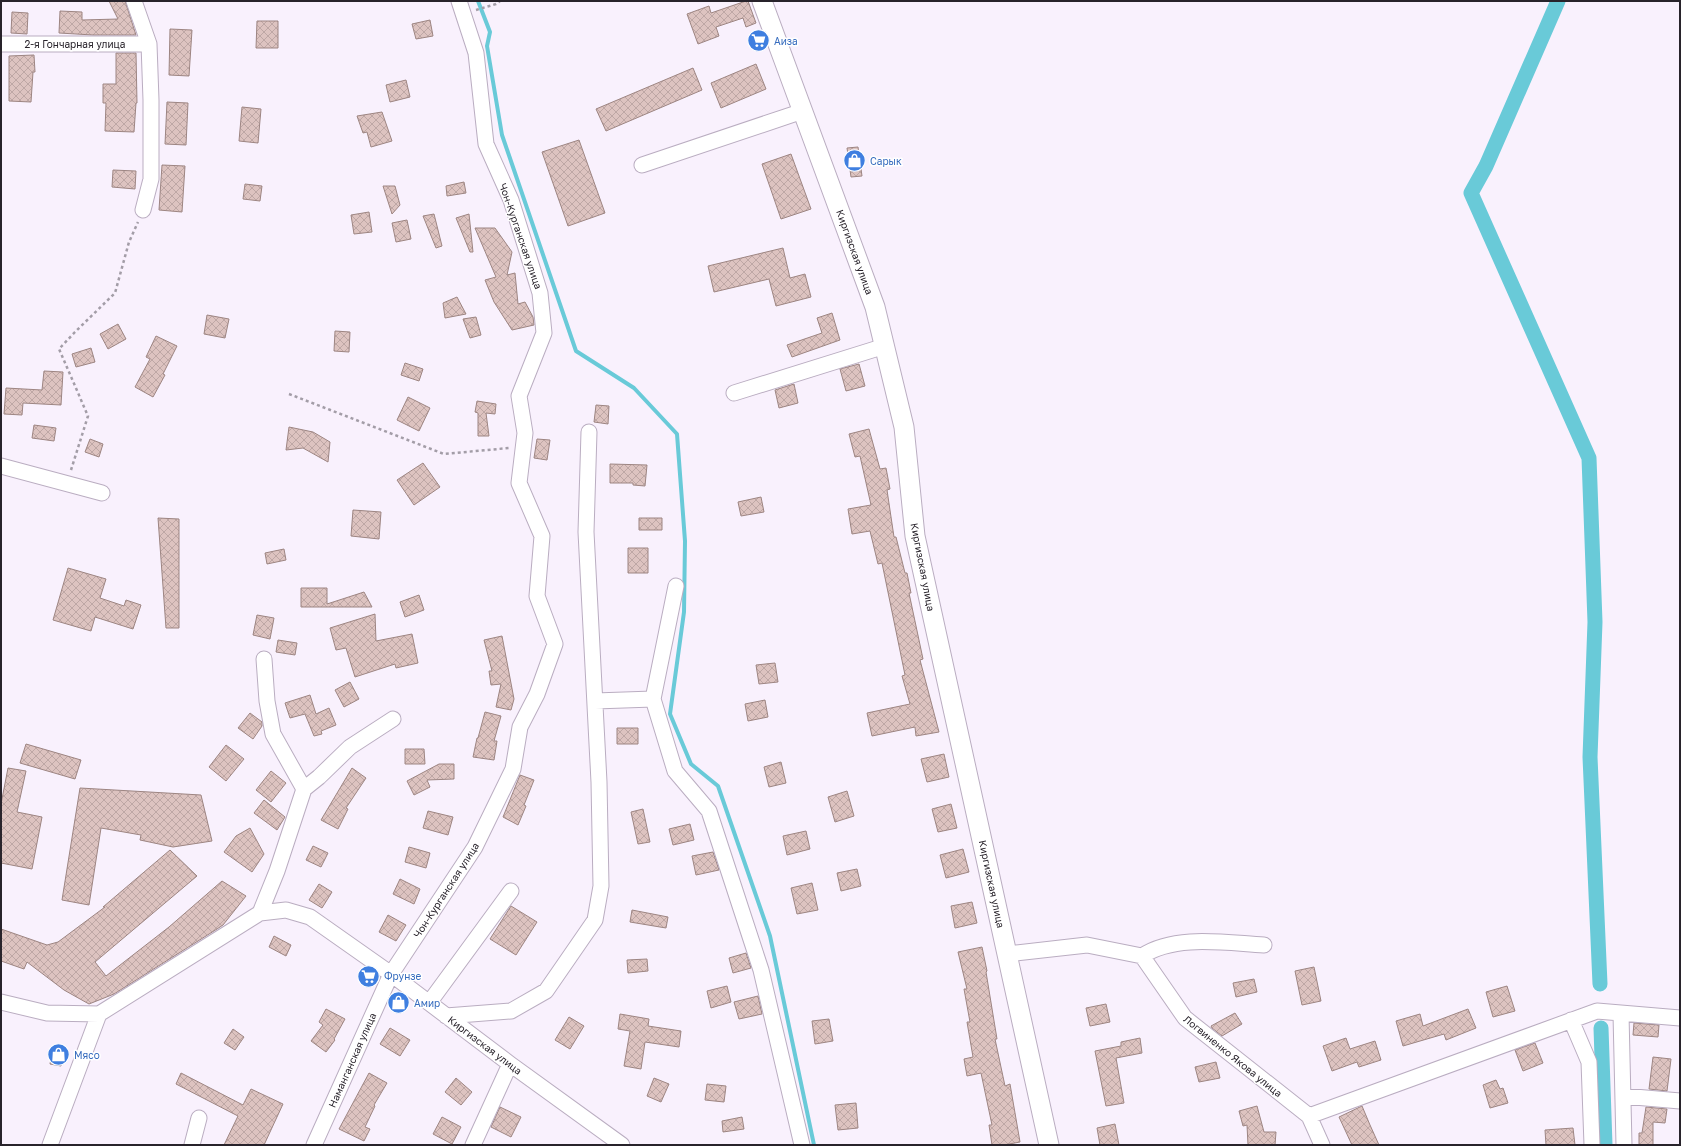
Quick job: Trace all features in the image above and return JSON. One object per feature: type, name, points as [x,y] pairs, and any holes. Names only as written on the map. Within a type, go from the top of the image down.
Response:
[{"type":"main road","name":"Киргизская улица","points":[[762,1],[875,307],[904,427],[915,536],[1049,1145]]},
{"type":"street","points":[[134,1],[149,44],[151,179],[143,210]]},
{"type":"street","name":"Чон-Курганская улица","points":[[391,974],[475,847],[513,769],[520,727],[537,694],[555,644],[537,596],[542,536],[519,483],[525,433],[519,396],[544,333],[540,293],[510,200],[486,144],[476,52],[459,1]]},
{"type":"street","name":"2-я Гончарная улица","points":[[1,44],[149,44]]},
{"type":"street","points":[[642,165],[803,111]]},
{"type":"street","points":[[734,393],[884,346]]},
{"type":"street","points":[[446,1016],[511,1011],[546,991],[595,920],[601,886],[595,701],[586,532],[589,432]]},
{"type":"street","points":[[1,466],[102,493]]},
{"type":"street","points":[[676,586],[653,699],[675,771],[709,811],[761,970],[802,1145]]},
{"type":"street","points":[[264,658],[267,701],[273,734],[304,789]]},
{"type":"street","points":[[595,701],[653,699]]},
{"type":"street","points":[[1,1002],[47,1013],[100,1014],[260,913],[277,871],[304,789],[319,777],[350,747],[393,719]]},
{"type":"street","points":[[429,1003],[511,891]]},
{"type":"street","name":"Киргизская улица","points":[[260,913],[286,910],[310,917],[391,974],[510,1064],[622,1145]]},
{"type":"street","points":[[1007,954],[1087,945],[1142,956],[1151,950],[1193,941],[1264,945]]},
{"type":"street","name":"Логвиненко Якова улица","points":[[1142,956],[1184,1018],[1309,1116],[1322,1145]]},
{"type":"street","name":"Наманганская улица","points":[[314,1145],[391,974]]},
{"type":"street","points":[[1309,1116],[1597,1011],[1680,1018]]},
{"type":"street","points":[[50,1145],[100,1014]]},
{"type":"street","points":[[1621,1014],[1624,1145]]},
{"type":"street","points":[[1571,1020],[1589,1062],[1592,1145]]},
{"type":"street","points":[[474,1145],[510,1064]]},
{"type":"street","points":[[1623,1096],[1680,1101]]},
{"type":"street","points":[[192,1145],[199,1118]]},
{"type":"path","points":[[464,16],[481,8],[496,4],[500,1]]},
{"type":"path","points":[[66,484],[88,416],[60,349],[75,332],[115,293],[129,242],[143,210]]},
{"type":"path","points":[[289,394],[444,454],[523,447]]},
{"type":"building","points":[[109,1],[125,1],[136,35],[59,33],[60,11],[82,12],[82,20],[118,19]]},
{"type":"building","points":[[748,1],[756,23],[746,27],[743,18],[716,27],[719,36],[698,44],[687,14],[709,6],[711,13]]},
{"type":"building","points":[[12,12],[28,13],[27,34],[11,33]]},
{"type":"building","points":[[430,20],[433,36],[416,39],[412,24]]},
{"type":"building","points":[[257,21],[278,21],[278,48],[256,48]]},
{"type":"building","points":[[170,29],[192,30],[189,76],[169,75]]},
{"type":"building","points":[[116,53],[136,53],[137,103],[134,132],[105,131],[106,103],[103,103],[103,84],[116,84]]},
{"type":"building","points":[[34,55],[35,72],[33,72],[31,102],[9,101],[9,56]]},
{"type":"building","points":[[756,64],[766,89],[721,108],[711,83]]},
{"type":"building","points":[[693,68],[702,90],[606,131],[596,109]]},
{"type":"building","points":[[406,80],[410,97],[390,102],[386,85]]},
{"type":"building","points":[[167,102],[188,103],[186,145],[165,144]]},
{"type":"building","points":[[242,107],[261,109],[258,143],[239,141]]},
{"type":"building","points":[[382,112],[392,141],[371,147],[367,132],[363,133],[357,116]]},
{"type":"building","points":[[579,140],[605,213],[568,226],[542,152]]},
{"type":"building","points":[[858,147],[862,176],[851,177],[847,148]]},
{"type":"building","points":[[791,154],[811,209],[781,219],[762,164]]},
{"type":"building","points":[[162,165],[185,166],[182,212],[159,210]]},
{"type":"building","points":[[113,170],[136,171],[135,189],[112,187]]},
{"type":"building","points":[[464,182],[466,193],[447,196],[446,186]]},
{"type":"building","points":[[245,184],[262,186],[260,201],[243,199]]},
{"type":"building","points":[[383,186],[395,186],[400,205],[392,214]]},
{"type":"building","points":[[369,212],[372,232],[354,234],[351,215]]},
{"type":"building","points":[[434,214],[442,246],[436,248],[423,216]]},
{"type":"building","points":[[469,214],[473,252],[470,252],[456,218]]},
{"type":"building","points":[[407,220],[411,239],[396,242],[392,223]]},
{"type":"building","points":[[475,228],[495,228],[512,252],[507,275],[515,273],[518,304],[525,302],[533,317],[534,325],[512,330],[494,302],[485,280],[496,277]]},
{"type":"building","points":[[783,248],[790,278],[805,274],[811,297],[776,306],[769,279],[714,292],[708,266]]},
{"type":"building","points":[[457,297],[466,314],[445,318],[443,303]]},
{"type":"building","points":[[832,313],[840,340],[792,357],[787,345],[822,333],[817,318]]},
{"type":"building","points":[[207,315],[229,319],[225,338],[204,334]]},
{"type":"building","points":[[476,317],[481,335],[470,338],[463,319]]},
{"type":"building","points":[[118,324],[126,339],[108,349],[100,334]]},
{"type":"building","points":[[335,331],[350,332],[349,352],[334,351]]},
{"type":"building","points":[[156,336],[177,346],[163,374],[165,375],[153,397],[135,387],[150,359],[146,357]]},
{"type":"building","points":[[91,348],[95,362],[76,367],[72,354]]},
{"type":"building","points":[[405,363],[423,369],[419,381],[401,375]]},
{"type":"building","points":[[859,364],[865,386],[846,391],[840,369]]},
{"type":"building","points":[[44,371],[63,372],[61,405],[23,403],[22,415],[4,414],[6,388],[42,390]]},
{"type":"building","points":[[794,384],[798,403],[779,408],[775,390]]},
{"type":"building","points":[[408,397],[430,408],[419,431],[397,420]]},
{"type":"building","points":[[477,401],[496,404],[495,414],[486,413],[489,436],[478,436],[478,413],[475,412]]},
{"type":"building","points":[[596,405],[609,406],[608,424],[594,422]]},
{"type":"building","points":[[34,425],[56,428],[54,441],[32,438]]},
{"type":"building","points":[[289,427],[313,432],[330,442],[328,462],[303,448],[286,450]]},
{"type":"building","points":[[869,429],[880,469],[886,468],[890,489],[887,490],[894,537],[896,537],[905,573],[907,573],[911,593],[909,593],[923,659],[920,660],[939,732],[916,736],[915,727],[872,736],[867,713],[910,704],[902,676],[905,675],[882,563],[878,564],[870,531],[852,534],[848,509],[871,505],[860,456],[855,457],[849,434]]},
{"type":"building","points":[[90,439],[103,444],[99,457],[85,452]]},
{"type":"building","points":[[537,439],[550,440],[547,460],[534,458]]},
{"type":"building","points":[[423,463],[440,487],[414,505],[397,480]]},
{"type":"building","points":[[610,464],[647,465],[645,486],[633,485],[633,483],[610,483]]},
{"type":"building","points":[[761,497],[764,512],[741,516],[738,502]]},
{"type":"building","points":[[353,510],[381,512],[379,539],[351,536]]},
{"type":"building","points":[[158,518],[179,519],[179,628],[166,628]]},
{"type":"building","points":[[639,518],[662,518],[662,530],[639,530]]},
{"type":"building","points":[[628,548],[648,548],[648,573],[628,573]]},
{"type":"building","points":[[284,549],[286,560],[267,564],[265,553]]},
{"type":"building","points":[[68,568],[106,579],[100,598],[124,606],[126,600],[141,605],[133,629],[95,617],[91,631],[53,620]]},
{"type":"building","points":[[301,588],[327,588],[327,604],[364,592],[372,607],[301,607]]},
{"type":"building","points":[[419,595],[424,610],[405,617],[400,602]]},
{"type":"building","points":[[375,614],[376,641],[412,634],[418,663],[396,668],[395,664],[355,677],[346,648],[336,650],[330,628]]},
{"type":"building","points":[[257,615],[274,618],[270,639],[253,635]]},
{"type":"building","points":[[502,636],[514,699],[511,710],[496,707],[501,684],[491,685],[489,671],[492,671],[484,640]]},
{"type":"building","points":[[278,640],[297,643],[295,655],[276,652]]},
{"type":"building","points":[[775,663],[778,682],[759,684],[756,665]]},
{"type":"building","points":[[350,682],[359,699],[344,707],[335,690]]},
{"type":"building","points":[[310,695],[316,714],[329,708],[336,725],[321,731],[322,734],[314,736],[305,714],[290,718],[285,703]]},
{"type":"building","points":[[765,700],[768,717],[748,721],[745,704]]},
{"type":"building","points":[[485,712],[501,716],[494,741],[497,741],[494,760],[473,757]]},
{"type":"building","points":[[250,713],[262,722],[262,726],[253,739],[238,728]]},
{"type":"building","points":[[617,728],[638,728],[638,744],[617,744]]},
{"type":"building","points":[[26,744],[81,760],[75,779],[20,763]]},
{"type":"building","points":[[226,745],[244,759],[226,781],[209,767]]},
{"type":"building","points":[[405,749],[424,749],[425,764],[405,764]]},
{"type":"building","points":[[944,754],[949,777],[927,782],[921,759]]},
{"type":"building","points":[[781,762],[786,783],[769,787],[764,767]]},
{"type":"building","points":[[439,764],[454,764],[454,779],[427,780],[430,787],[414,795],[407,781]]},
{"type":"building","points":[[8,768],[26,771],[17,812],[42,817],[32,869],[1,863],[1,804]]},
{"type":"building","points":[[352,768],[366,778],[346,808],[348,809],[338,829],[321,820]]},
{"type":"building","points":[[271,771],[286,783],[271,802],[256,790]]},
{"type":"building","points":[[520,775],[534,780],[518,825],[503,817]]},
{"type":"building","points":[[80,788],[201,795],[212,841],[173,847],[140,840],[141,835],[101,828],[89,905],[62,900]]},
{"type":"building","points":[[847,791],[854,816],[835,822],[828,797]]},
{"type":"building","points":[[264,800],[285,817],[277,830],[254,813]]},
{"type":"building","points":[[951,804],[957,828],[938,832],[932,809]]},
{"type":"building","points":[[643,809],[650,842],[638,844],[631,812]]},
{"type":"building","points":[[428,811],[453,817],[448,835],[423,828]]},
{"type":"building","points":[[690,824],[694,840],[673,845],[669,829]]},
{"type":"building","points":[[250,828],[264,854],[252,872],[224,852],[236,836]]},
{"type":"building","points":[[806,831],[810,849],[787,855],[783,836]]},
{"type":"building","points":[[313,846],[328,853],[321,867],[306,860]]},
{"type":"building","points":[[409,847],[430,853],[426,868],[405,862]]},
{"type":"building","points":[[963,849],[969,872],[946,878],[940,855]]},
{"type":"building","points":[[170,850],[197,876],[95,962],[106,976],[169,927],[222,881],[246,896],[223,925],[114,994],[89,1004],[64,990],[27,962],[24,969],[1,961],[1,929],[47,945],[58,942],[105,907],[103,907]]},
{"type":"building","points":[[713,852],[719,870],[696,875],[692,856]]},
{"type":"building","points":[[857,869],[861,886],[841,891],[837,873]]},
{"type":"building","points":[[400,879],[420,889],[414,904],[393,894]]},
{"type":"building","points":[[812,883],[818,910],[797,914],[791,888]]},
{"type":"building","points":[[319,884],[332,892],[322,908],[309,900]]},
{"type":"building","points":[[972,902],[977,923],[955,928],[951,906]]},
{"type":"building","points":[[511,906],[537,922],[516,955],[490,939]]},
{"type":"building","points":[[632,910],[668,917],[666,928],[630,922]]},
{"type":"building","points":[[388,915],[406,925],[396,941],[379,932]]},
{"type":"building","points":[[274,936],[291,945],[286,956],[269,947]]},
{"type":"building","points":[[982,947],[997,1039],[995,1039],[1005,1086],[1010,1084],[1020,1142],[1004,1145],[992,1145],[989,1125],[992,1125],[981,1073],[967,1076],[964,1059],[973,1057],[967,1022],[970,1022],[964,989],[967,989],[958,952]]},
{"type":"building","points":[[746,953],[751,968],[733,973],[729,958]]},
{"type":"building","points":[[647,959],[648,971],[628,973],[627,960]]},
{"type":"building","points":[[1314,967],[1321,1001],[1302,1005],[1295,971]]},
{"type":"building","points":[[1254,979],[1257,992],[1236,997],[1233,983]]},
{"type":"building","points":[[727,986],[731,1002],[711,1008],[707,991]]},
{"type":"building","points":[[1507,986],[1515,1011],[1493,1017],[1486,992]]},
{"type":"building","points":[[758,996],[762,1014],[739,1019],[734,1002]]},
{"type":"building","points":[[1106,1004],[1110,1022],[1090,1026],[1086,1008]]},
{"type":"building","points":[[326,1009],[345,1019],[334,1039],[335,1040],[326,1052],[311,1041],[323,1025],[319,1022]]},
{"type":"building","points":[[1468,1009],[1476,1028],[1446,1040],[1444,1034],[1403,1046],[1396,1021],[1420,1014],[1423,1026]]},
{"type":"building","points":[[1235,1013],[1242,1024],[1222,1036],[1212,1028],[1211,1026]]},
{"type":"building","points":[[620,1014],[649,1019],[648,1026],[681,1031],[679,1047],[645,1042],[641,1069],[624,1066],[630,1031],[618,1029]]},
{"type":"building","points":[[569,1017],[584,1026],[570,1049],[555,1040]]},
{"type":"building","points":[[829,1019],[833,1041],[815,1044],[812,1021]]},
{"type":"building","points":[[1634,1023],[1659,1025],[1658,1037],[1633,1035]]},
{"type":"building","points":[[390,1028],[410,1040],[400,1056],[380,1044]]},
{"type":"building","points":[[233,1029],[244,1037],[235,1050],[224,1043]]},
{"type":"building","points":[[1140,1038],[1142,1053],[1116,1058],[1124,1103],[1106,1106],[1095,1051],[1121,1046],[1121,1042]]},
{"type":"building","points":[[1346,1038],[1350,1049],[1375,1041],[1381,1060],[1359,1067],[1357,1062],[1332,1071],[1323,1046]]},
{"type":"building","points":[[1535,1043],[1543,1063],[1523,1071],[1515,1050]]},
{"type":"building","points":[[53,1048],[64,1050],[61,1066],[50,1064]]},
{"type":"building","points":[[1653,1057],[1671,1059],[1667,1091],[1649,1089]]},
{"type":"building","points":[[1216,1062],[1220,1078],[1199,1082],[1195,1067]]},
{"type":"building","points":[[181,1073],[243,1105],[251,1089],[283,1104],[264,1145],[224,1145],[238,1116],[176,1084]]},
{"type":"building","points":[[369,1073],[387,1083],[374,1105],[375,1106],[365,1127],[370,1129],[364,1141],[339,1129]]},
{"type":"building","points":[[456,1078],[472,1092],[461,1105],[445,1092]]},
{"type":"building","points":[[654,1078],[669,1084],[661,1102],[647,1096]]},
{"type":"building","points":[[1496,1080],[1500,1089],[1503,1088],[1508,1103],[1490,1108],[1483,1085]]},
{"type":"building","points":[[707,1084],[726,1086],[724,1102],[705,1100]]},
{"type":"building","points":[[856,1103],[858,1128],[838,1130],[835,1105]]},
{"type":"building","points":[[1257,1106],[1264,1132],[1276,1132],[1275,1145],[1248,1145],[1247,1125],[1243,1126],[1239,1111]]},
{"type":"building","points":[[1362,1106],[1379,1145],[1352,1145],[1339,1117]]},
{"type":"building","points":[[500,1107],[521,1117],[511,1137],[491,1127]]},
{"type":"building","points":[[1646,1107],[1667,1109],[1665,1123],[1653,1122],[1653,1145],[1639,1145],[1639,1133],[1642,1133]]},
{"type":"building","points":[[442,1117],[461,1127],[452,1144],[433,1134]]},
{"type":"building","points":[[742,1117],[744,1129],[723,1132],[722,1121]]},
{"type":"building","points":[[1115,1124],[1119,1145],[1100,1145],[1097,1128]]},
{"type":"building","points":[[1573,1128],[1575,1145],[1546,1145],[1545,1130]]},
{"type":"waterway","points":[[478,1],[490,32],[487,46],[502,135],[576,351],[634,388],[677,434],[685,541],[684,612],[670,714],[691,764],[718,786],[770,936],[814,1145]]},
{"type":"waterway","points":[[1558,1],[1486,166],[1471,193],[1589,458],[1595,622],[1590,757],[1600,984]]},
{"type":"waterway","points":[[1601,1028],[1605,1145]]},
{"type":"place","name":"Аиза","points":[[759,41]]},
{"type":"place","name":"Сарык","points":[[855,161]]},
{"type":"place","name":"Фрунзе","points":[[368,976]]},
{"type":"place","name":"Амир","points":[[399,1003]]},
{"type":"place","name":"Мясо","points":[[58,1055]]}]
